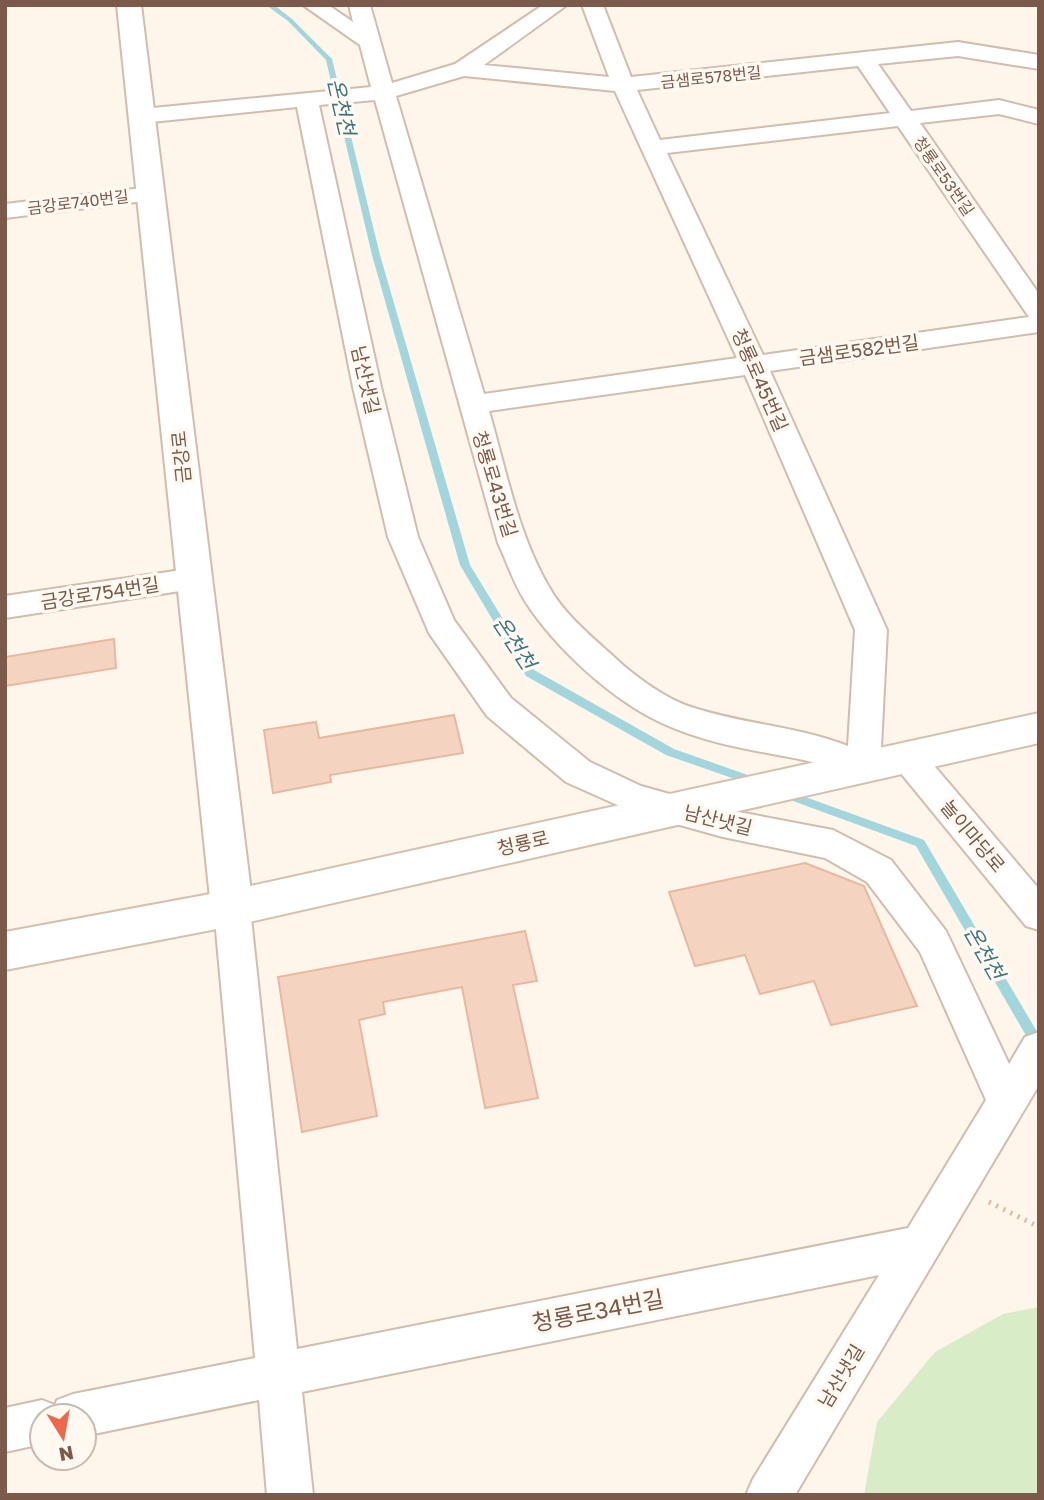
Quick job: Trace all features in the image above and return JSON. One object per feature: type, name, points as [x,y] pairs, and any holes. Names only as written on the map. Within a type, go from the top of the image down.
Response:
[{"type":"street","name":"금강로","points":[[129,5],[232,908]]},
{"type":"street","points":[[313,5],[368,41]]},
{"type":"street","name":"청룡로43번길","points":[[359,5],[368,41],[374,93],[513,543],[537,595],[573,639],[616,678],[675,715],[744,735],[824,751],[863,767]]},
{"type":"street","points":[[463,69],[557,5]]},
{"type":"street","name":"청룡로45번길","points":[[592,5],[624,85],[754,365],[871,630],[863,767]]},
{"type":"street","name":"금샘로578번길","points":[[142,116],[374,93],[463,69],[624,85],[958,49],[1039,62]]},
{"type":"street","points":[[653,148],[904,118],[865,61]]},
{"type":"street","name":"남산냇길","points":[[312,100],[367,387],[403,537],[440,625],[499,707],[578,772],[633,799],[834,845],[879,870],[933,942],[1006,1100],[769,1495]]},
{"type":"street","name":"청룡로53번길","points":[[1039,117],[999,107],[904,118],[1039,313]]},
{"type":"street","name":"금강로740번길","points":[[5,211],[151,194]]},
{"type":"street","name":"금샘로582번길","points":[[471,405],[1039,324]]},
{"type":"street","name":"금강로754번길","points":[[5,607],[195,579]]},
{"type":"street","name":"청룡로","points":[[5,951],[232,908],[1039,728]]},
{"type":"street","name":"놀이마당로","points":[[907,757],[1039,915]]},
{"type":"street","points":[[232,908],[290,1495]]},
{"type":"street","points":[[1006,1100],[1039,1049]]},
{"type":"street","name":"청룡로34번길","points":[[98,1411],[919,1246]]},
{"type":"street","points":[[5,1430],[28,1425]]},
{"type":"path","points":[[955,1185],[1039,1227]]},
{"type":"green space","points":[[1039,1307],[1039,1495],[864,1495],[877,1422],[935,1352],[1003,1314]]},
{"type":"building","points":[[114,639],[116,668],[5,686],[5,657]]},
{"type":"building","points":[[454,715],[463,753],[330,775],[331,782],[273,793],[264,730],[316,722],[319,738]]},
{"type":"building","points":[[805,863],[864,886],[917,1006],[831,1025],[814,981],[760,994],[745,955],[695,966],[669,892]]},
{"type":"building","points":[[525,931],[537,981],[513,985],[538,1098],[485,1108],[462,987],[383,1002],[385,1014],[359,1020],[377,1116],[302,1132],[278,977]]},
{"type":"waterway","name":"온천천","points":[[269,5],[290,20],[329,59],[376,255],[465,565],[530,673],[670,752],[755,782]]},
{"type":"waterway","name":"온천천","points":[[786,794],[920,843],[1039,1047]]}]
